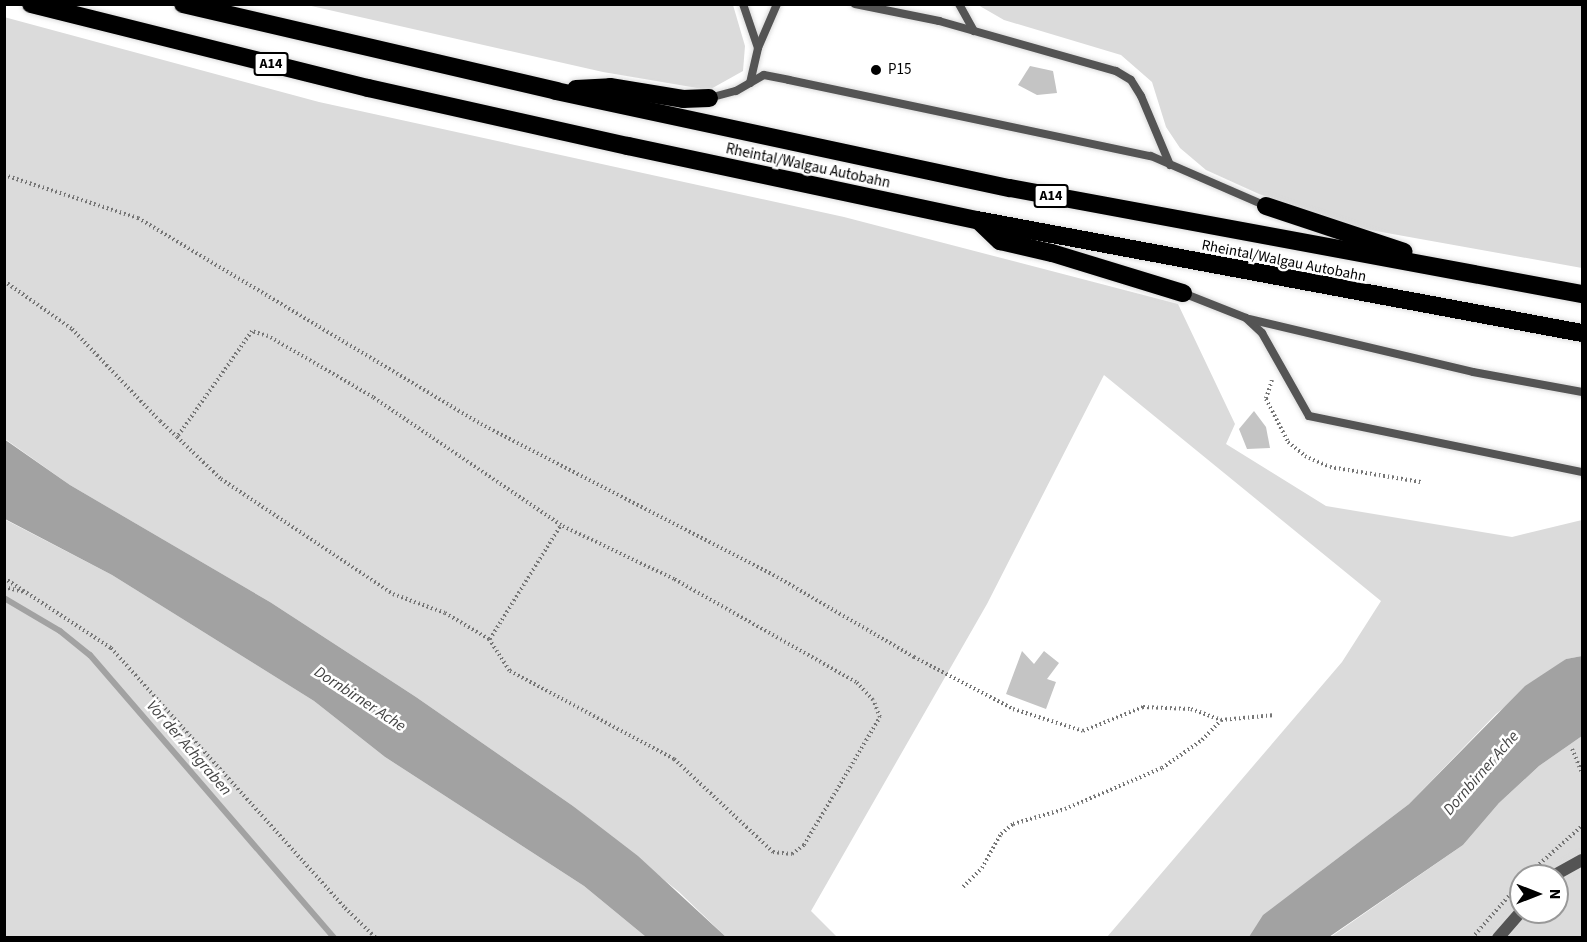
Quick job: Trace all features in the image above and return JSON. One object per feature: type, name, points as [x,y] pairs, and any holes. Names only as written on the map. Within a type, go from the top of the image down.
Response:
[{"type":"highway","name":"Rheintal/Walgau Autobahn","points":[[31,4],[512,121],[977,220],[1582,333]]},
{"type":"highway","name":"Rheintal/Walgau Autobahn","points":[[183,4],[556,91],[1010,188],[1582,294]]},
{"type":"highway","points":[[556,91],[610,87],[683,99],[709,98]]},
{"type":"highway","points":[[1266,206],[1450,270]]},
{"type":"highway","points":[[977,220],[1000,241],[1053,253],[1183,293]]},
{"type":"street","points":[[1498,938],[1510,924]]},
{"type":"lane","points":[[743,4],[758,48]]},
{"type":"lane","points":[[750,83],[758,48],[777,4]]},
{"type":"lane","points":[[855,4],[974,31],[1116,71],[1131,80],[1171,165]]},
{"type":"lane","points":[[959,4],[974,31]]},
{"type":"lane","points":[[709,98],[750,83],[764,75],[1093,142],[1151,156],[1266,206]]},
{"type":"lane","points":[[1183,293],[1246,318],[1473,372],[1582,392]]},
{"type":"lane","points":[[1246,318],[1273,349],[1309,416],[1582,472]]},
{"type":"path","points":[[4,175],[138,218],[481,424],[777,577],[914,657],[1013,709],[1083,731],[1143,707],[1191,709],[1221,720],[1275,715]]},
{"type":"path","points":[[4,281],[72,329],[177,437],[221,479],[338,560],[393,594],[445,613],[489,639],[510,671],[674,759],[773,852],[792,854],[804,845],[880,717],[873,700],[856,682],[674,579],[561,525],[364,391],[316,361],[252,331],[177,437]]},
{"type":"path","points":[[1284,371],[1274,375],[1266,399],[1288,442],[1305,456],[1330,467],[1421,482]]},
{"type":"path","points":[[489,639],[561,525]]},
{"type":"path","points":[[4,578],[111,648],[345,908],[376,938]]},
{"type":"path","points":[[4,587],[28,593]]},
{"type":"path","points":[[963,887],[982,867],[1001,834],[1013,824],[1065,809],[1162,768],[1202,740],[1221,720]]},
{"type":"path","points":[[1572,749],[1582,773]]},
{"type":"path","points":[[1539,864],[1582,826]]},
{"type":"path","points":[[1473,938],[1509,896]]},
{"type":"shaded area","points":[[307,5],[733,5],[745,46],[743,71],[709,90],[603,72]]},
{"type":"shaded area","points":[[978,5],[1582,5],[1582,268],[1359,228],[1259,194],[1206,170],[1180,148],[1166,127],[1152,82],[1121,55],[1004,20]]},
{"type":"shaded area","points":[[4,17],[319,102],[844,217],[1178,304],[1235,424],[1226,444],[1326,506],[1512,537],[1582,520],[1582,656],[1566,659],[1496,714],[1409,804],[1321,871],[1253,937],[1107,937],[1342,662],[1381,601],[1104,375],[987,604],[811,911],[837,937],[726,937],[679,892],[573,806],[416,697],[270,602],[70,485],[5,439]]},
{"type":"shaded area","points":[[4,519],[112,575],[314,701],[385,757],[584,886],[646,937],[5,937]]},
{"type":"shaded area","points":[[1582,736],[1582,937],[1329,938],[1463,845],[1499,803],[1539,766]]},
{"type":"water","name":"Dornbirner Ache","points":[[4,439],[70,485],[270,602],[416,697],[573,806],[638,856],[726,937],[646,937],[584,886],[385,757],[314,701],[112,575],[5,519]]},
{"type":"water","name":"Dornbirner Ache","points":[[1582,656],[1582,736],[1539,766],[1499,803],[1463,845],[1329,937],[1249,937],[1263,915],[1409,804],[1525,686],[1566,659]]},
{"type":"building","points":[[1030,66],[1053,71],[1057,93],[1037,95],[1018,85]]},
{"type":"building","points":[[1254,411],[1266,427],[1270,448],[1247,449],[1239,429]]},
{"type":"building","points":[[1022,651],[1034,664],[1044,651],[1059,663],[1047,679],[1056,682],[1046,709],[1006,694]]},
{"type":"waterway","name":"Vor der Achgraben","points":[[4,598],[60,631],[90,655],[334,938]]},
{"type":"place","name":"P15","points":[[876,70]]}]
